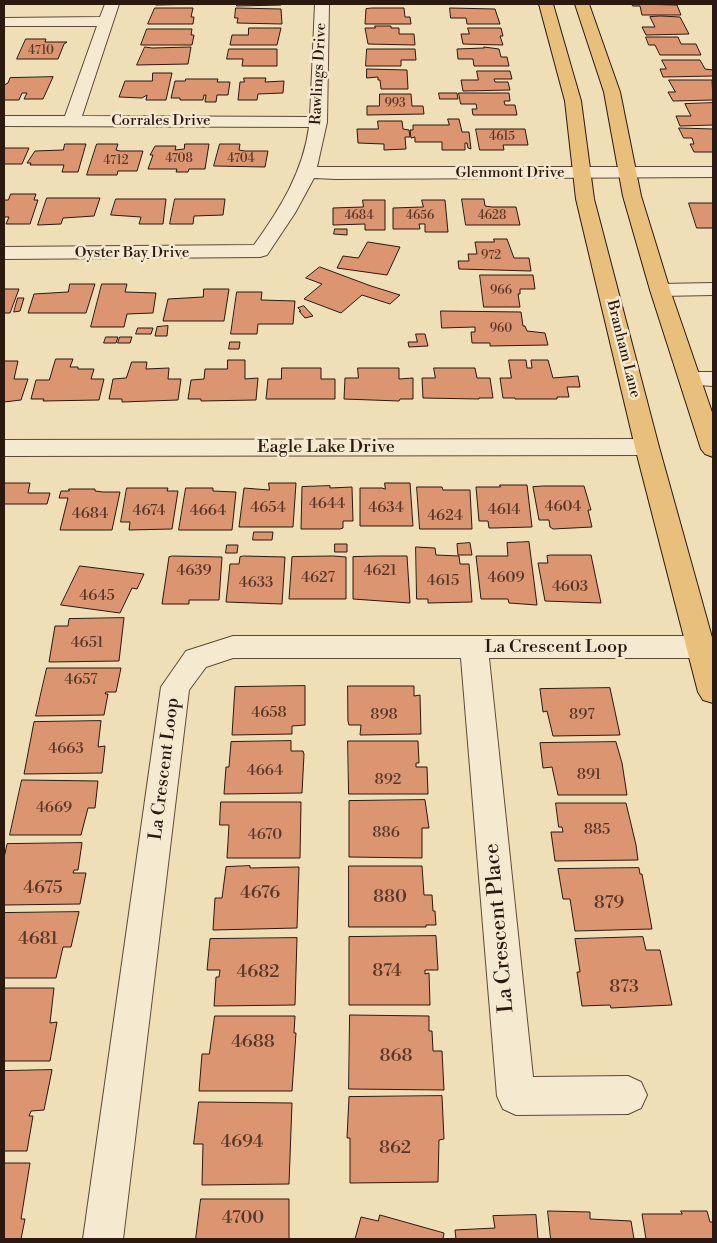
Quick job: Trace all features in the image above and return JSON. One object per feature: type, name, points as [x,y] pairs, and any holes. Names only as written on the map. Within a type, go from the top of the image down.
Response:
[{"type":"main road","name":"Branham Lane","points":[[546,4],[573,101],[585,199],[647,447],[713,692]]},
{"type":"main road","points":[[582,4],[612,92],[632,196],[660,290],[690,379],[706,405],[713,449]]},
{"type":"street","points":[[72,120],[112,4]]},
{"type":"street","name":"Rawlings Drive","points":[[260,251],[279,223],[307,172],[318,122],[322,4]]},
{"type":"street","points":[[4,22],[106,21]]},
{"type":"street","name":"Corrales Drive","points":[[4,121],[318,122]]},
{"type":"street","name":"Glenmont Drive","points":[[307,172],[336,174],[713,172]]},
{"type":"street","name":"Oyster Bay Drive","points":[[4,253],[260,251]]},
{"type":"street","points":[[660,290],[713,289]]},
{"type":"street","points":[[690,379],[713,379]]},
{"type":"street","name":"Eagle Lake Drive","points":[[4,448],[647,447]]},
{"type":"street","name":"La Crescent Loop","points":[[103,1239],[175,687],[196,658],[233,647],[701,647]]},
{"type":"street","name":"La Crescent Place","points":[[474,648],[516,1096],[628,1095]]},
{"type":"building","points":[[157,4],[201,4],[156,5]]},
{"type":"building","points":[[237,4],[281,4],[281,5],[237,6]]},
{"type":"building","points":[[632,4],[677,5],[681,15],[642,15],[640,6],[633,6]]},
{"type":"building","points":[[155,8],[193,8],[191,17],[194,17],[193,24],[148,24]]},
{"type":"building","points":[[236,8],[281,9],[282,24],[237,23],[238,18],[235,18]]},
{"type":"building","points":[[404,8],[405,17],[410,17],[411,24],[365,24],[366,9]]},
{"type":"building","points":[[450,8],[495,9],[500,24],[467,24],[466,18],[451,18]]},
{"type":"building","points":[[650,17],[680,17],[689,34],[646,35],[642,27],[655,27]]},
{"type":"building","points":[[375,26],[391,26],[391,28],[399,28],[399,34],[414,34],[415,45],[368,44],[365,28],[375,28]]},
{"type":"building","points":[[249,28],[281,28],[277,45],[230,45],[232,35],[248,35]]},
{"type":"building","points":[[468,28],[501,28],[503,36],[500,36],[503,45],[463,44],[461,34],[469,34]]},
{"type":"building","points":[[147,29],[192,29],[191,35],[194,35],[192,45],[141,45]]},
{"type":"building","points":[[646,37],[678,37],[681,44],[696,44],[701,55],[660,55],[655,45],[649,45]]},
{"type":"building","points":[[26,39],[46,39],[45,42],[67,42],[64,44],[58,59],[17,59]]},
{"type":"building","points":[[145,47],[191,47],[188,64],[137,65]]},
{"type":"building","points":[[484,47],[499,49],[501,57],[507,57],[509,66],[474,66],[473,59],[458,59],[457,49]]},
{"type":"building","points":[[229,49],[277,49],[277,66],[242,66],[243,59],[227,59]]},
{"type":"building","points":[[367,49],[415,49],[416,60],[401,60],[401,66],[366,66]]},
{"type":"building","points":[[662,60],[700,60],[705,69],[713,70],[713,76],[663,77],[660,69],[666,69]]},
{"type":"building","points":[[367,69],[407,70],[408,89],[381,89],[378,77],[367,78]]},
{"type":"building","points":[[477,71],[510,71],[512,79],[494,79],[495,82],[508,82],[510,90],[463,91],[461,80],[478,80]]},
{"type":"building","points":[[153,73],[172,73],[166,100],[146,100],[147,95],[142,98],[119,97],[125,81],[152,81]]},
{"type":"building","points":[[53,77],[43,99],[24,99],[27,93],[22,93],[19,100],[4,100],[4,85],[8,83],[10,78]]},
{"type":"building","points":[[244,78],[266,78],[265,82],[284,81],[283,93],[258,94],[257,100],[238,100],[240,82],[244,82]]},
{"type":"building","points":[[186,79],[218,79],[217,82],[230,82],[228,95],[217,95],[216,102],[205,102],[206,95],[204,95],[203,100],[171,98],[175,81],[185,81]]},
{"type":"building","points":[[669,80],[712,80],[713,100],[673,101],[668,92],[675,92]]},
{"type":"building","points":[[439,93],[457,93],[458,99],[440,99]]},
{"type":"building","points":[[459,93],[509,93],[510,101],[504,101],[505,105],[515,105],[517,115],[473,115],[472,109],[477,109],[476,104],[461,104]]},
{"type":"building","points":[[380,94],[411,94],[412,106],[423,106],[424,114],[367,115],[367,106],[379,106]]},
{"type":"building","points":[[713,103],[713,125],[680,126],[676,116],[691,116],[685,104]]},
{"type":"building","points":[[448,119],[459,119],[462,132],[469,132],[471,149],[465,143],[465,150],[442,150],[442,142],[415,142],[415,137],[411,138],[410,130],[413,130],[413,125],[449,125]]},
{"type":"building","points":[[378,121],[402,121],[403,129],[409,130],[410,137],[405,137],[406,149],[384,150],[384,144],[358,143],[357,129],[378,129]]},
{"type":"building","points":[[679,128],[713,129],[713,152],[694,152],[690,144],[694,144],[692,138],[684,138]]},
{"type":"building","points":[[476,129],[525,129],[528,145],[503,145],[504,150],[480,150]]},
{"type":"building","points":[[65,144],[86,144],[78,172],[62,172],[64,165],[30,165],[31,163],[27,163],[35,151],[63,150]]},
{"type":"building","points":[[97,144],[118,144],[116,150],[120,151],[143,151],[137,171],[118,171],[117,175],[87,175]]},
{"type":"building","points":[[185,144],[209,144],[205,169],[189,169],[188,172],[176,172],[177,169],[148,169],[153,155],[150,155],[155,146],[176,146],[175,150],[184,149]]},
{"type":"building","points":[[220,144],[240,144],[239,150],[245,151],[268,151],[265,167],[214,166]]},
{"type":"building","points":[[4,148],[29,148],[22,164],[4,164]]},
{"type":"building","points":[[11,194],[36,194],[34,200],[38,200],[30,224],[6,224],[9,217],[4,217],[4,200],[8,200]]},
{"type":"building","points":[[47,198],[100,198],[94,216],[63,218],[61,224],[38,225]]},
{"type":"building","points":[[116,199],[166,199],[163,224],[139,224],[141,217],[111,215]]},
{"type":"building","points":[[175,199],[225,199],[223,215],[194,216],[193,224],[170,224]]},
{"type":"building","points":[[462,199],[484,199],[485,206],[516,207],[520,225],[466,225]]},
{"type":"building","points":[[363,200],[385,200],[385,230],[365,230],[365,224],[333,225],[333,208],[363,207]]},
{"type":"building","points":[[422,200],[445,200],[448,232],[425,232],[425,224],[419,224],[420,229],[393,229],[393,208],[423,207]]},
{"type":"building","points":[[689,203],[713,203],[713,228],[697,228]]},
{"type":"building","points":[[335,229],[347,229],[347,235],[334,234]]},
{"type":"building","points":[[494,239],[507,239],[514,258],[529,258],[531,271],[459,269],[458,261],[469,261],[468,254],[477,254],[475,242],[494,242]]},
{"type":"building","points":[[368,242],[400,247],[387,275],[337,268],[343,256],[358,258]]},
{"type":"building","points":[[320,267],[400,295],[390,304],[362,295],[341,313],[304,299],[322,284],[306,278]]},
{"type":"building","points":[[480,275],[533,275],[535,289],[520,289],[520,294],[518,294],[520,307],[484,307]]},
{"type":"building","points":[[70,284],[95,284],[86,313],[28,313],[34,294],[68,292]]},
{"type":"building","points":[[102,284],[127,284],[125,292],[156,293],[153,313],[127,314],[124,327],[91,327]]},
{"type":"building","points":[[4,289],[19,289],[10,313],[4,313]]},
{"type":"building","points":[[204,289],[229,289],[224,321],[163,321],[168,299],[203,297]]},
{"type":"building","points":[[237,292],[262,292],[261,300],[295,301],[293,324],[258,324],[257,334],[231,334]]},
{"type":"building","points":[[18,298],[24,298],[20,311],[14,312]]},
{"type":"building","points":[[304,306],[313,316],[305,318],[298,308]]},
{"type":"building","points":[[441,311],[521,312],[523,326],[525,326],[527,331],[545,333],[548,345],[490,346],[490,343],[472,343],[471,332],[475,332],[475,327],[442,328]]},
{"type":"building","points":[[168,326],[167,336],[155,336],[157,327]]},
{"type":"building","points":[[138,328],[153,328],[151,334],[136,334]]},
{"type":"building","points":[[416,334],[425,334],[428,346],[409,347],[408,342],[417,342]]},
{"type":"building","points":[[106,337],[118,337],[116,343],[104,343]]},
{"type":"building","points":[[120,337],[132,337],[130,343],[118,343]]},
{"type":"building","points":[[230,342],[240,342],[239,349],[229,349]]},
{"type":"building","points":[[56,359],[73,359],[70,367],[94,369],[91,379],[104,379],[99,400],[43,401],[44,399],[31,399],[36,380],[49,380]]},
{"type":"building","points":[[228,360],[245,360],[245,379],[258,378],[256,400],[201,401],[201,399],[188,399],[191,380],[204,379],[205,369],[227,369]]},
{"type":"building","points":[[509,360],[526,360],[527,368],[532,368],[531,360],[548,360],[553,378],[578,376],[580,387],[567,387],[569,397],[557,397],[557,399],[503,398],[500,378],[511,378]]},
{"type":"building","points":[[4,361],[18,361],[14,379],[28,379],[21,400],[4,402]]},
{"type":"building","points":[[132,362],[147,362],[146,369],[169,368],[168,379],[181,379],[178,400],[122,402],[122,399],[109,399],[113,379],[126,378]]},
{"type":"building","points":[[282,368],[321,368],[321,379],[335,379],[335,399],[266,399],[268,379],[281,379]]},
{"type":"building","points":[[358,368],[399,368],[399,379],[413,378],[413,399],[400,399],[399,401],[344,399],[345,378],[358,378]]},
{"type":"building","points":[[434,368],[475,368],[477,378],[490,378],[493,398],[423,398],[422,378],[435,378]]},
{"type":"building","points":[[4,483],[30,483],[28,493],[50,493],[47,504],[4,504]]},
{"type":"building","points":[[269,483],[296,483],[293,527],[239,527],[244,488],[269,490]]},
{"type":"building","points":[[385,483],[410,483],[413,526],[360,526],[360,488],[385,489]]},
{"type":"building","points":[[500,485],[527,485],[532,527],[489,528],[488,521],[479,521],[476,487],[500,487]]},
{"type":"building","points":[[330,486],[330,488],[352,487],[353,521],[343,521],[343,528],[340,529],[301,529],[302,487]]},
{"type":"building","points":[[584,486],[591,510],[588,510],[592,527],[553,529],[550,527],[549,520],[539,520],[533,487]]},
{"type":"building","points":[[417,487],[442,487],[443,490],[470,490],[472,529],[420,529]]},
{"type":"building","points":[[127,488],[168,488],[167,491],[178,491],[172,529],[129,530],[130,522],[121,522]]},
{"type":"building","points":[[186,488],[213,488],[213,491],[236,492],[232,530],[179,530]]},
{"type":"building","points":[[69,489],[95,489],[95,491],[103,492],[120,492],[112,530],[60,530],[68,498],[59,498],[61,491],[69,491]]},
{"type":"building","points":[[254,532],[273,532],[272,540],[253,540]]},
{"type":"building","points":[[529,542],[537,605],[509,603],[508,599],[481,599],[476,556],[508,556],[507,543]]},
{"type":"building","points":[[470,543],[472,555],[458,555],[457,544]]},
{"type":"building","points":[[335,544],[347,544],[347,552],[335,552]]},
{"type":"building","points":[[227,545],[238,545],[237,553],[226,553]]},
{"type":"building","points":[[416,547],[435,548],[436,555],[459,556],[460,564],[469,564],[472,602],[428,603],[428,599],[417,599]]},
{"type":"building","points":[[591,555],[601,603],[545,601],[538,563],[548,563],[547,556]]},
{"type":"building","points":[[407,556],[410,603],[353,599],[353,557]]},
{"type":"building","points":[[169,557],[222,557],[219,600],[189,600],[189,604],[162,604]]},
{"type":"building","points":[[240,557],[285,557],[282,604],[226,602],[230,564],[239,564]]},
{"type":"building","points":[[292,557],[346,557],[346,599],[289,599]]},
{"type":"building","points":[[80,566],[144,574],[137,589],[132,588],[120,613],[61,605]]},
{"type":"building","points":[[124,618],[119,661],[49,662],[55,626],[68,626],[69,619]]},
{"type":"building","points":[[47,668],[121,668],[116,692],[106,692],[105,694],[108,694],[104,715],[36,716]]},
{"type":"building","points":[[305,686],[305,725],[292,726],[292,734],[232,735],[235,687]]},
{"type":"building","points":[[348,686],[414,686],[414,696],[420,695],[421,734],[360,735],[361,725],[349,725],[348,721]]},
{"type":"building","points":[[610,688],[620,735],[553,736],[547,711],[543,712],[540,689]]},
{"type":"building","points":[[101,721],[98,747],[105,746],[102,773],[24,774],[34,722]]},
{"type":"building","points":[[291,741],[291,751],[303,751],[304,754],[302,793],[224,794],[226,767],[229,767],[231,742]]},
{"type":"building","points":[[348,741],[418,741],[419,763],[416,763],[416,767],[427,767],[428,794],[349,794]]},
{"type":"building","points":[[616,742],[622,763],[627,795],[558,795],[552,767],[543,768],[540,743]]},
{"type":"building","points":[[22,780],[98,781],[95,808],[88,808],[81,835],[10,835]]},
{"type":"building","points":[[425,800],[429,828],[422,828],[422,858],[349,857],[349,801]]},
{"type":"building","points":[[221,802],[301,802],[300,858],[227,858],[229,825],[220,825]]},
{"type":"building","points":[[556,803],[626,803],[638,860],[555,861],[551,832],[563,832],[562,827],[559,827]]},
{"type":"building","points":[[82,843],[78,870],[74,870],[73,873],[86,873],[80,904],[4,905],[4,858],[7,844]]},
{"type":"building","points":[[250,866],[250,868],[299,867],[297,928],[213,930],[215,898],[222,898],[226,867]]},
{"type":"building","points":[[349,866],[422,866],[424,895],[432,895],[436,925],[426,925],[426,927],[349,927]]},
{"type":"building","points":[[639,868],[640,874],[642,874],[652,929],[575,931],[570,899],[563,899],[558,869]]},
{"type":"building","points":[[79,912],[71,947],[63,947],[56,978],[4,978],[4,913]]},
{"type":"building","points":[[436,936],[438,970],[425,970],[425,974],[429,973],[430,1005],[349,1005],[349,937]]},
{"type":"building","points":[[643,937],[646,950],[660,950],[672,1005],[611,1008],[610,1005],[582,1006],[577,972],[580,972],[575,939]]},
{"type":"building","points":[[297,938],[295,1005],[214,1006],[216,977],[219,977],[220,970],[207,970],[210,939]]},
{"type":"building","points":[[4,988],[54,988],[50,1023],[57,1022],[50,1061],[4,1061]]},
{"type":"building","points":[[350,1015],[429,1016],[429,1031],[432,1031],[433,1051],[442,1051],[444,1090],[349,1089]]},
{"type":"building","points":[[215,1016],[295,1016],[294,1033],[296,1033],[292,1091],[199,1091],[202,1054],[209,1054]]},
{"type":"building","points":[[52,1070],[44,1110],[31,1111],[29,1116],[33,1116],[27,1151],[4,1151],[4,1071]]},
{"type":"building","points":[[442,1096],[444,1139],[439,1140],[438,1182],[350,1183],[350,1138],[347,1138],[349,1097]]},
{"type":"building","points":[[199,1102],[292,1103],[289,1184],[202,1185],[203,1144],[194,1144]]},
{"type":"building","points":[[4,1163],[30,1163],[21,1219],[25,1219],[21,1239],[4,1239]]},
{"type":"building","points":[[201,1199],[289,1199],[289,1239],[196,1239]]},
{"type":"building","points":[[548,1211],[590,1212],[590,1219],[631,1221],[634,1239],[551,1239]]},
{"type":"building","points":[[681,1211],[707,1211],[710,1222],[713,1222],[713,1239],[646,1239],[642,1214],[682,1214]]},
{"type":"building","points":[[380,1215],[444,1233],[443,1239],[355,1239],[361,1217],[378,1221]]},
{"type":"building","points":[[536,1215],[538,1239],[456,1239],[455,1230],[495,1228],[493,1216]]}]
